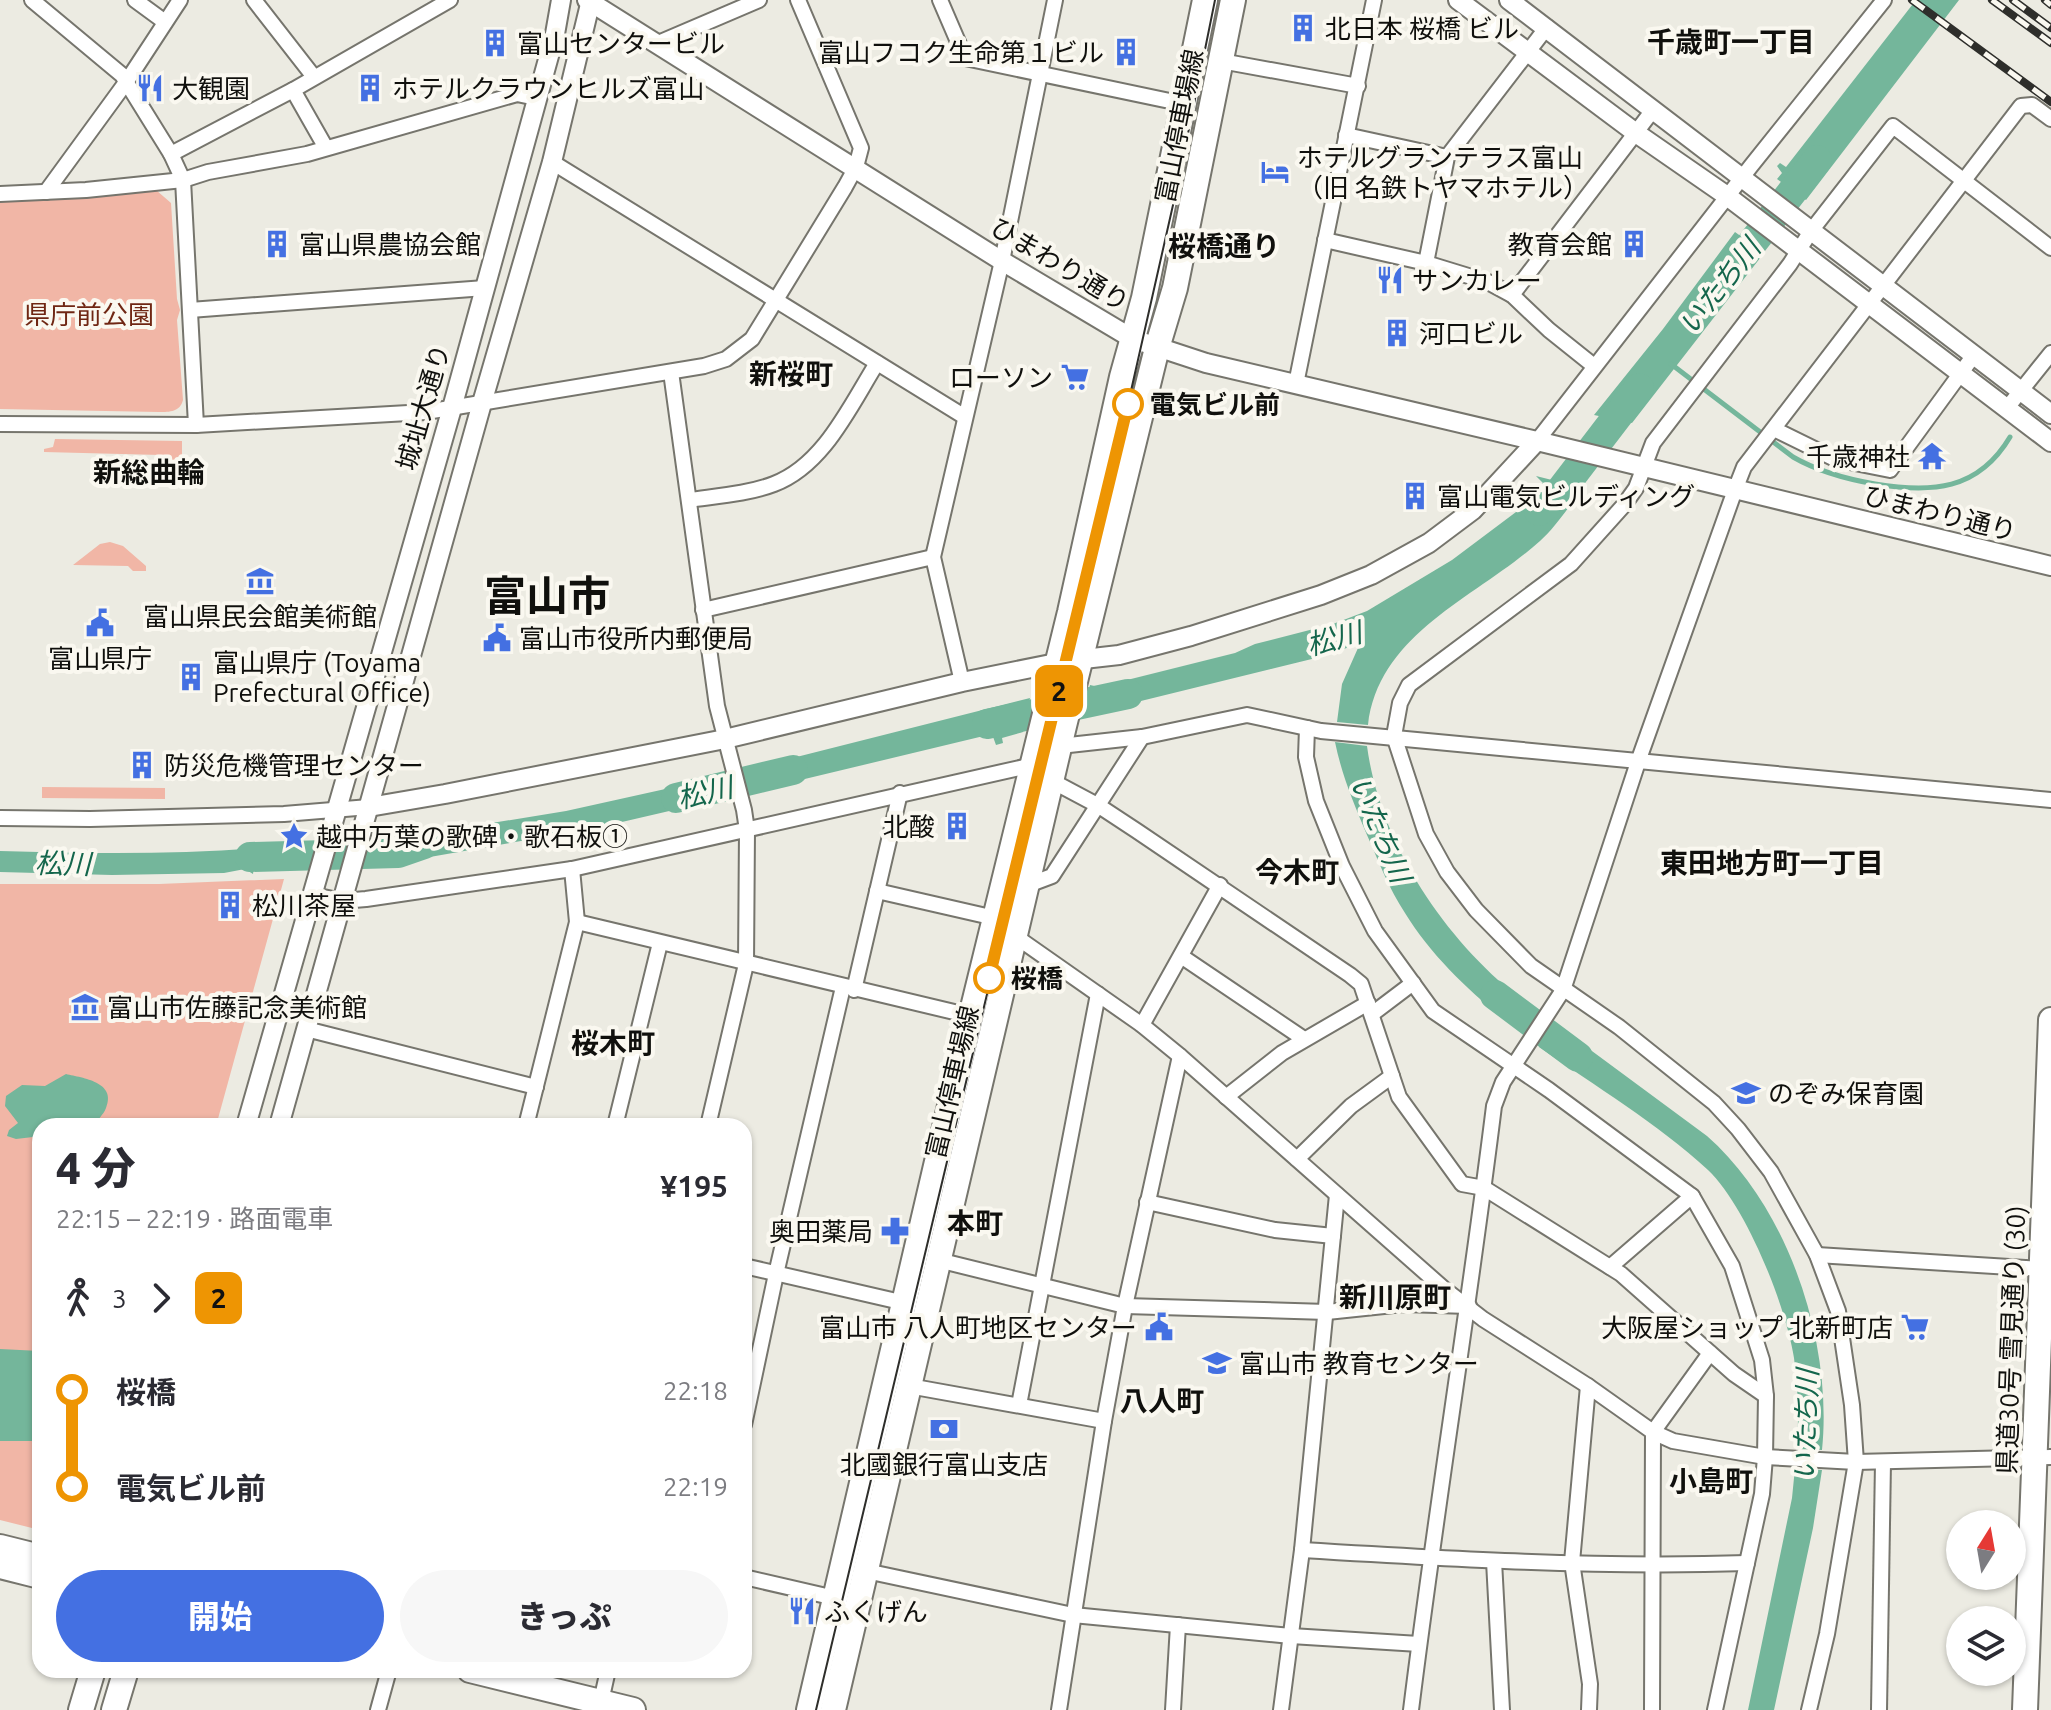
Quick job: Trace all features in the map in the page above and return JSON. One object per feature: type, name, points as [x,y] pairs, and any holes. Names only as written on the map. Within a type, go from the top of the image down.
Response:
[{"type":"main road","name":"富山停車場線","points":[[833,1710],[1052,781],[1055,734],[1050,691],[1133,339],[1205,0]]},
{"type":"main road","name":"富山停車場線","points":[[809,1710],[971,1016],[1033,765],[1055,734],[1074,686],[1157,348],[1175,288],[1233,0]]},
{"type":"main road","name":"県道30号 雪見通り (30)","points":[[2025,1710],[2042,1457],[2041,1269],[2051,1020]]},
{"type":"main road","points":[[0,1547],[32,1555]]},
{"type":"main road","points":[[0,1566],[32,1574]]},
{"type":"main road","points":[[81,1710],[91,1678]]},
{"type":"main road","points":[[114,1710],[124,1678]]},
{"type":"main road","points":[[499,1678],[600,1706],[633,1710]]},
{"type":"street","points":[[32,0],[122,75],[171,154],[183,180],[196,425]]},
{"type":"street","points":[[135,0],[165,22]]},
{"type":"street","points":[[46,192],[127,81],[180,0]]},
{"type":"street","points":[[254,0],[314,77]]},
{"type":"street","points":[[171,154],[293,90],[450,0]]},
{"type":"street","name":"城址大通り","points":[[248,1118],[452,408],[561,0]]},
{"type":"street","points":[[656,44],[759,0]]},
{"type":"street","points":[[0,424],[196,425],[426,412],[671,372],[726,359],[752,339],[856,167],[861,148],[798,0]]},
{"type":"street","points":[[940,0],[965,58],[1184,104]]},
{"type":"street","points":[[962,682],[933,557],[1002,261],[1055,0]]},
{"type":"street","points":[[1296,384],[1374,0]]},
{"type":"street","points":[[1458,0],[1636,133],[1744,208],[2051,442]]},
{"type":"street","points":[[1509,0],[2051,414]]},
{"type":"street","points":[[0,818],[333,819],[366,814],[445,794],[727,747],[962,682],[1081,658],[1119,655],[1321,595],[1371,575],[1429,543],[1473,510],[1537,441],[1727,196],[1748,183],[1884,0]]},
{"type":"street","points":[[281,1118],[552,162],[590,1]]},
{"type":"street","name":"ひまわり通り","points":[[590,1],[1002,261],[1133,339],[1206,363],[2051,566]]},
{"type":"street","points":[[1426,263],[1447,157],[1547,27]]},
{"type":"street","points":[[1221,61],[1358,86]]},
{"type":"street","points":[[293,90],[326,148]]},
{"type":"street","points":[[0,194],[183,180],[326,148],[517,94],[536,98]]},
{"type":"street","points":[[1411,1710],[1430,1558],[1469,1306],[1494,1106],[1503,1082],[1563,990],[1639,759],[1744,467],[2021,106],[2032,105],[2051,119]]},
{"type":"street","points":[[1512,295],[1653,110]]},
{"type":"street","points":[[1809,1710],[1827,1634],[1856,1462],[1852,1405],[1838,1311],[1817,1255],[1771,1172],[1714,1103],[1619,1027],[1563,990],[1508,945],[1476,910],[1447,872],[1426,834],[1394,736],[1400,703],[1409,685],[1571,564],[1624,505],[1636,488],[1636,465],[1807,228],[1893,126],[2051,248]]},
{"type":"street","points":[[1346,135],[1447,157]]},
{"type":"street","points":[[552,162],[965,417]]},
{"type":"street","points":[[1325,240],[1426,263],[1488,282],[1512,295],[1594,366]]},
{"type":"street","points":[[190,310],[485,288]]},
{"type":"street","points":[[2007,408],[2051,353]]},
{"type":"street","points":[[1774,429],[1835,459],[1890,470],[1974,355]]},
{"type":"street","points":[[689,500],[751,491],[794,475],[828,439],[877,363]]},
{"type":"street","points":[[671,372],[717,706],[747,830],[746,964],[710,1118]]},
{"type":"street","points":[[703,610],[933,557]]},
{"type":"street","points":[[1055,734],[1142,737],[1247,715],[1314,729],[2051,800]]},
{"type":"street","points":[[1314,729],[1306,757],[1326,830],[1375,931],[1433,1011],[1516,1063],[1692,1196],[1732,1266],[1759,1347],[1766,1396],[1765,1457],[1762,1494],[1715,1710]]},
{"type":"street","points":[[1028,885],[1052,876],[1142,737]]},
{"type":"street","points":[[317,886],[342,901],[572,869],[1033,765]]},
{"type":"street","points":[[1052,781],[1099,806],[1220,885],[1361,984],[1399,1097],[1462,1184],[1484,1188],[1610,1267],[1710,1353],[1766,1396]]},
{"type":"street","points":[[752,1387],[776,1274],[900,793]]},
{"type":"street","points":[[528,1118],[577,922],[572,869]]},
{"type":"street","points":[[1142,1025],[1220,885]]},
{"type":"street","points":[[877,891],[995,918]]},
{"type":"street","points":[[577,922],[971,1016]]},
{"type":"street","points":[[1015,936],[1142,1025],[1180,1056],[1443,1288],[1483,1319],[1653,1432],[1673,1441],[1765,1457],[1856,1462],[2042,1457]]},
{"type":"street","points":[[617,1118],[660,943]]},
{"type":"street","points":[[1181,956],[1304,1039]]},
{"type":"street","points":[[1226,1097],[1304,1039],[1370,1008],[1413,983]]},
{"type":"street","points":[[1019,1405],[1098,994]]},
{"type":"street","points":[[306,1029],[536,1087]]},
{"type":"street","points":[[1059,1710],[1125,1306],[1180,1056]]},
{"type":"street","points":[[1297,1159],[1351,1106],[1392,1076]]},
{"type":"street","points":[[1281,1710],[1302,1550],[1337,1195]]},
{"type":"street","points":[[1610,1267],[1692,1196]]},
{"type":"street","points":[[1147,1202],[1275,1230],[1333,1236]]},
{"type":"street","points":[[1817,1255],[2041,1269]]},
{"type":"street","points":[[938,1260],[1125,1306],[1327,1312],[1403,1304],[1469,1306]]},
{"type":"street","points":[[752,1268],[905,1303]]},
{"type":"street","points":[[1652,1710],[1653,1432],[1710,1353]]},
{"type":"street","points":[[909,1386],[1104,1421]]},
{"type":"street","points":[[1588,1386],[1572,1562],[1590,1684],[1589,1710]]},
{"type":"street","points":[[1879,1710],[1883,1462]]},
{"type":"street","points":[[1302,1550],[1654,1566],[1747,1563]]},
{"type":"street","points":[[1494,1561],[1502,1710]]},
{"type":"street","points":[[866,1571],[1073,1615],[1291,1636],[1419,1644]]},
{"type":"street","points":[[752,1579],[835,1598]]},
{"type":"street","points":[[1173,1710],[1178,1625]]},
{"type":"street","points":[[378,1710],[387,1678]]},
{"type":"street","points":[[600,1706],[606,1678]]},
{"type":"green space","name":"県庁前公園","points":[[156,190],[171,203],[180,310],[177,320],[183,400],[180,407],[163,412],[0,409],[0,201],[55,200]]},
{"type":"green space","points":[[55,439],[182,441],[182,475],[162,474],[161,455],[44,452],[44,449],[53,447]]},
{"type":"green space","points":[[110,542],[123,546],[146,566],[146,571],[133,571],[128,566],[73,565],[100,544]]},
{"type":"green space","points":[[42,787],[165,788],[165,799],[42,798]]},
{"type":"green space","points":[[284,879],[218,1118],[32,1118],[32,1528],[0,1520],[0,884],[159,884]]},
{"type":"water","name":"いたち川","points":[[1916,0],[1959,0],[1806,200],[1777,179],[1782,173],[1777,166],[1780,163],[1786,167]]},
{"type":"water","name":"いたち川","points":[[1735,232],[1764,253],[1632,423],[1594,415],[1663,329]]},
{"type":"water","name":"いたち川","points":[[1536,476],[1584,488],[1540,541],[1435,619],[1411,641],[1391,665],[1376,693],[1368,725],[1337,722],[1342,684],[1358,648],[1355,645],[1324,656],[1084,715],[1090,685],[1099,687],[1235,653],[1255,644],[1333,624],[1367,611],[1452,560],[1516,512],[1543,483]]},
{"type":"water","name":"松川","points":[[1030,698],[1023,732],[1002,738],[1003,743],[996,745],[992,734],[755,791],[756,779],[749,769]]},
{"type":"water","name":"いたち川","points":[[1335,742],[1367,746],[1387,823],[1425,894],[1449,928],[1476,958],[1535,1010],[1521,1032],[1457,978],[1429,947],[1405,913],[1384,875],[1358,812]]},
{"type":"water","name":"松川","points":[[715,778],[721,799],[596,828],[384,865],[388,842],[406,837],[566,811]]},
{"type":"water","name":"松川","points":[[293,845],[287,864],[254,866],[253,874],[245,869],[224,873],[112,875],[0,872],[0,851],[147,853]]},
{"type":"water","name":"いたち川","points":[[1554,1023],[1707,1136],[1736,1166],[1761,1200],[1799,1280],[1812,1323],[1824,1409],[1822,1450],[1797,1449],[1797,1392],[1790,1336],[1762,1258],[1736,1207],[1708,1170],[1688,1153],[1539,1047]]},
{"type":"water","points":[[66,1074],[89,1080],[107,1092],[106,1108],[100,1118],[32,1118],[32,1137],[16,1139],[7,1136],[18,1123],[5,1106],[6,1096],[22,1085],[45,1086]]},
{"type":"water","points":[[0,1349],[32,1351],[32,1441],[0,1441]]},
{"type":"water","name":"いたち川","points":[[1795,1468],[1822,1470],[1813,1528],[1774,1710],[1748,1710],[1792,1498]]},
{"type":"waterway","name":"いたち川","points":[[1728,274],[1817,160]]},
{"type":"waterway","points":[[1671,364],[1793,457],[1823,471],[1854,480],[1915,488],[1952,484],[1983,468],[2010,437]]},
{"type":"waterway","name":"いたち川","points":[[1539,511],[1561,490],[1639,388]]},
{"type":"waterway","name":"松川","points":[[987,724],[1128,694]]},
{"type":"waterway","name":"松川","points":[[676,798],[793,770]]},
{"type":"waterway","name":"松川","points":[[250,857],[398,853],[424,844]]},
{"type":"waterway","name":"いたち川","points":[[1495,995],[1578,1057]]},
{"type":"tram line","points":[[816,1710],[1128,404],[1215,0]]},
{"type":"tram line","name":"2","points":[[989,978],[1128,404]]},
{"type":"railway","points":[[1912,0],[2051,102]]},
{"type":"railway","points":[[1992,0],[2051,43]]},
{"type":"railway","points":[[2013,0],[2051,28]]},
{"type":"railway","points":[[2045,0],[2051,5]]},
{"type":"place","name":"北日本 桜橋 ビル","points":[[1303,28]]},
{"type":"place","name":"富山センタービル","points":[[495,43]]},
{"type":"place","name":"富山フコク生命第１ビル","points":[[1126,52]]},
{"type":"place","name":"大観園","points":[[150,88]]},
{"type":"place","name":"ホテルクラウンヒルズ富山","points":[[370,88]]},
{"type":"place","name":"ホテルグランテラス富山 （旧 名鉄トヤマホテル）","points":[[1275,172]]},
{"type":"place","name":"富山県農協会館","points":[[277,244]]},
{"type":"place","name":"教育会館","points":[[1634,244]]},
{"type":"place","name":"サンカレー","points":[[1390,280]]},
{"type":"place","name":"河口ビル","points":[[1397,333]]},
{"type":"place","name":"ローソン","points":[[1075,377]]},
{"type":"place","name":"電気ビル前","points":[[1128,404]]},
{"type":"place","name":"千歳神社","points":[[1932,456]]},
{"type":"place","name":"富山電気ビルディング","points":[[1415,496]]},
{"type":"place","name":"富山県民会館美術館","points":[[260,581]]},
{"type":"place","name":"富山県庁","points":[[100,623]]},
{"type":"place","name":"富山市役所内郵便局","points":[[497,638]]},
{"type":"place","name":"富山県庁 (Toyama Prefectural Office)","points":[[191,677]]},
{"type":"place","name":"防災危機管理センター","points":[[142,765]]},
{"type":"place","name":"北酸","points":[[957,826]]},
{"type":"place","name":"越中万葉の歌碑・歌石板①","points":[[294,836]]},
{"type":"place","name":"松川茶屋","points":[[230,905]]},
{"type":"place","name":"桜橋","points":[[989,978]]},
{"type":"place","name":"富山市佐藤記念美術館","points":[[85,1007]]},
{"type":"place","name":"のぞみ保育園","points":[[1746,1093]]},
{"type":"place","name":"奥田薬局","points":[[895,1231]]},
{"type":"place","name":"富山市 八人町地区センター","points":[[1159,1327]]},
{"type":"place","name":"大阪屋ショップ 北新町店","points":[[1915,1327]]},
{"type":"place","name":"富山市 教育センター","points":[[1217,1363]]},
{"type":"place","name":"北國銀行富山支店","points":[[944,1429]]},
{"type":"place","name":"ふくげん","points":[[802,1611]]},
{"type":"district","name":"千歳町一丁目","points":[[1731,41]]},
{"type":"district","name":"桜橋通り","points":[[1224,245]]},
{"type":"district","name":"新桜町","points":[[791,373]]},
{"type":"district","name":"新総曲輪","points":[[149,471]]},
{"type":"district","name":"富山市","points":[[547,595]]},
{"type":"district","name":"東田地方町一丁目","points":[[1772,862]]},
{"type":"district","name":"今木町","points":[[1297,871]]},
{"type":"district","name":"桜木町","points":[[613,1042]]},
{"type":"district","name":"本町","points":[[975,1222]]},
{"type":"district","name":"新川原町","points":[[1395,1296]]},
{"type":"district","name":"八人町","points":[[1162,1400]]},
{"type":"district","name":"小島町","points":[[1711,1480]]}]
